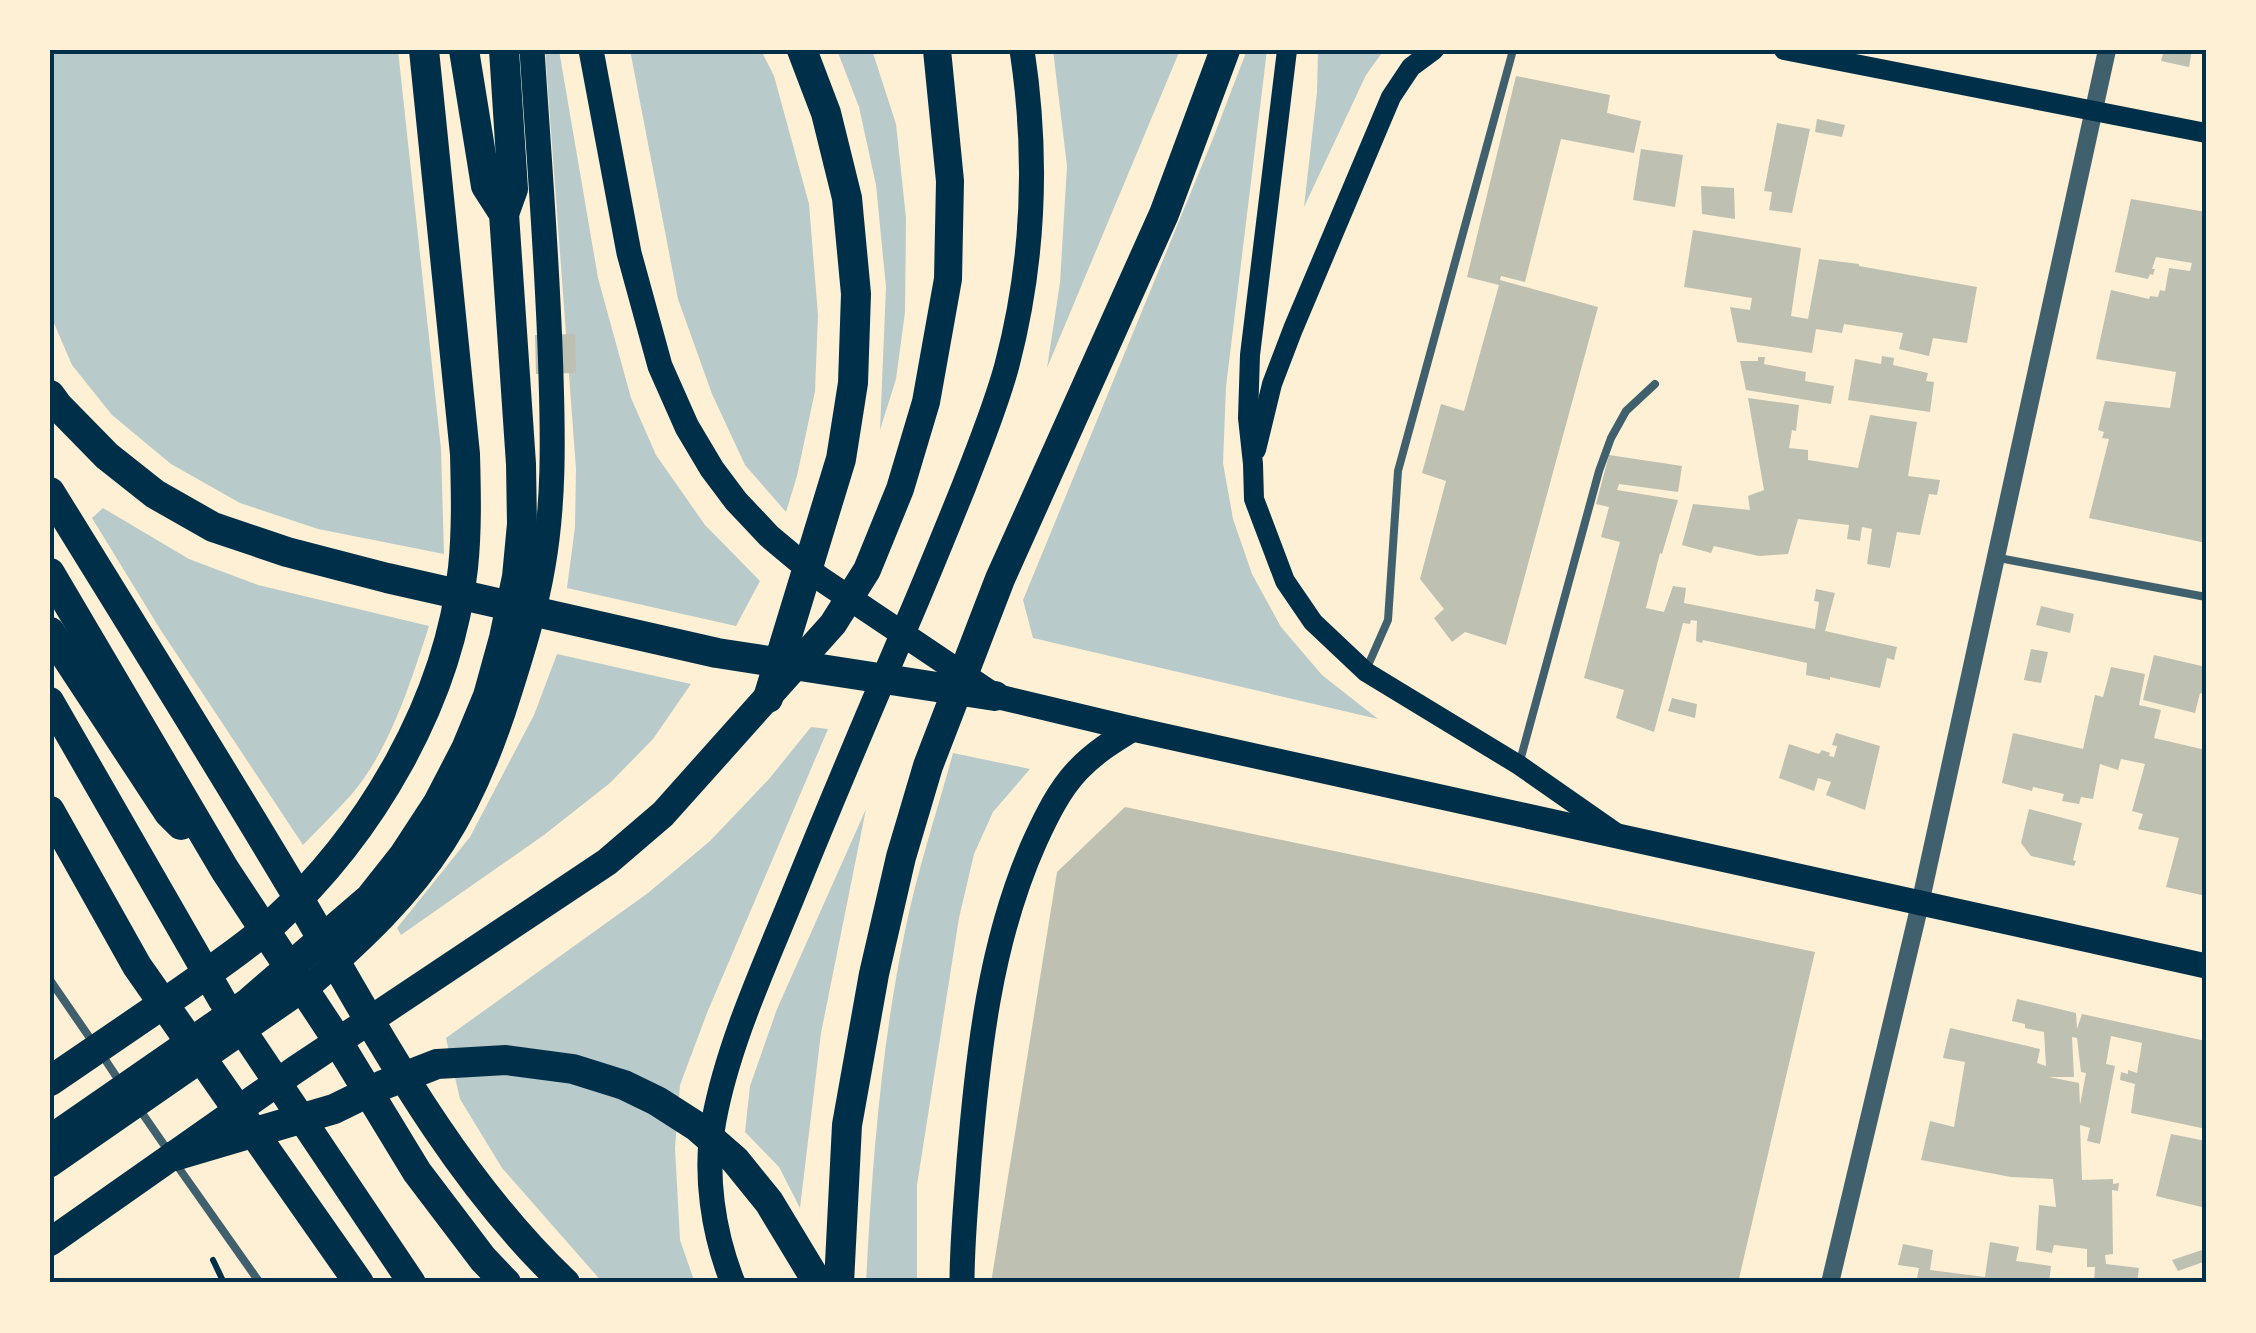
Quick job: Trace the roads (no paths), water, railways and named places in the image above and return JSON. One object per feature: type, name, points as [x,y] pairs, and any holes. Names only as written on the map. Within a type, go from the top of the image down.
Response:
[{"type":"highway","points":[[50,1081],[237,952],[274,922],[356,830],[389,782],[419,724],[436,678],[463,570],[465,454],[424,50]]},
{"type":"highway","points":[[464,50],[486,186],[504,214]]},
{"type":"highway","points":[[50,1140],[345,936],[413,842],[446,790],[466,748],[494,709],[522,524],[504,214],[513,189],[504,50]]},
{"type":"highway","points":[[768,698],[841,460],[854,383],[856,294],[847,198],[826,113],[802,50]]},
{"type":"highway","points":[[50,1242],[295,1070],[607,862],[664,814],[834,624],[867,570],[900,489],[926,402],[948,279],[950,181],[937,50]]},
{"type":"highway","points":[[839,1283],[847,1126],[882,940],[901,856],[928,766],[1000,579],[1164,214],[1225,50]]},
{"type":"highway","points":[[50,395],[107,456],[155,494],[213,527],[287,552],[717,653],[995,696]]},
{"type":"highway","points":[[50,492],[420,1103],[481,1189],[565,1283]]},
{"type":"highway","points":[[50,573],[226,870],[417,1172],[506,1283]]},
{"type":"highway","points":[[50,632],[169,813],[226,870]]},
{"type":"highway","points":[[50,701],[222,1000],[412,1283]]},
{"type":"highway","points":[[50,811],[137,966]]},
{"type":"highway","points":[[50,850],[137,966],[359,1283]]},
{"type":"highway","points":[[174,1156],[334,1109],[437,1064],[506,1060],[572,1069],[624,1084],[696,1126],[735,1160],[768,1202],[818,1283]]},
{"type":"main road","points":[[494,709],[523,648],[543,566],[553,457],[550,335],[532,50]]},
{"type":"main road","points":[[591,50],[629,253],[660,366],[688,428],[712,468],[769,536],[818,576],[995,696],[2206,966]]},
{"type":"main road","points":[[733,1283],[718,1231],[709,1176],[714,1122],[728,1065],[852,751],[931,570],[985,433],[1006,366],[1023,290],[1033,165],[1030,101],[1022,50]]},
{"type":"main road","points":[[1287,50],[1250,355],[1248,418],[1254,499],[1285,581],[1314,622],[1366,672],[1519,765],[1622,836]]},
{"type":"main road","points":[[1253,464],[1272,384],[1292,328],[1383,114],[1411,67],[1434,50]]},
{"type":"main road","points":[[1784,50],[2206,133]]},
{"type":"main road","points":[[962,1283],[975,1092],[1004,924],[1020,874],[1058,797],[1077,771],[1105,746],[1133,729]]},
{"type":"main road","points":[[50,1165],[314,982],[345,936]]},
{"type":"street","points":[[1830,1283],[1920,904],[2107,50]]},
{"type":"lane","points":[[1366,672],[1388,620],[1398,471],[1513,50]]},
{"type":"lane","points":[[1519,765],[1605,454],[1626,411],[1655,384]]},
{"type":"lane","points":[[1996,557],[2206,596]]},
{"type":"lane","points":[[50,980],[260,1283]]}]
